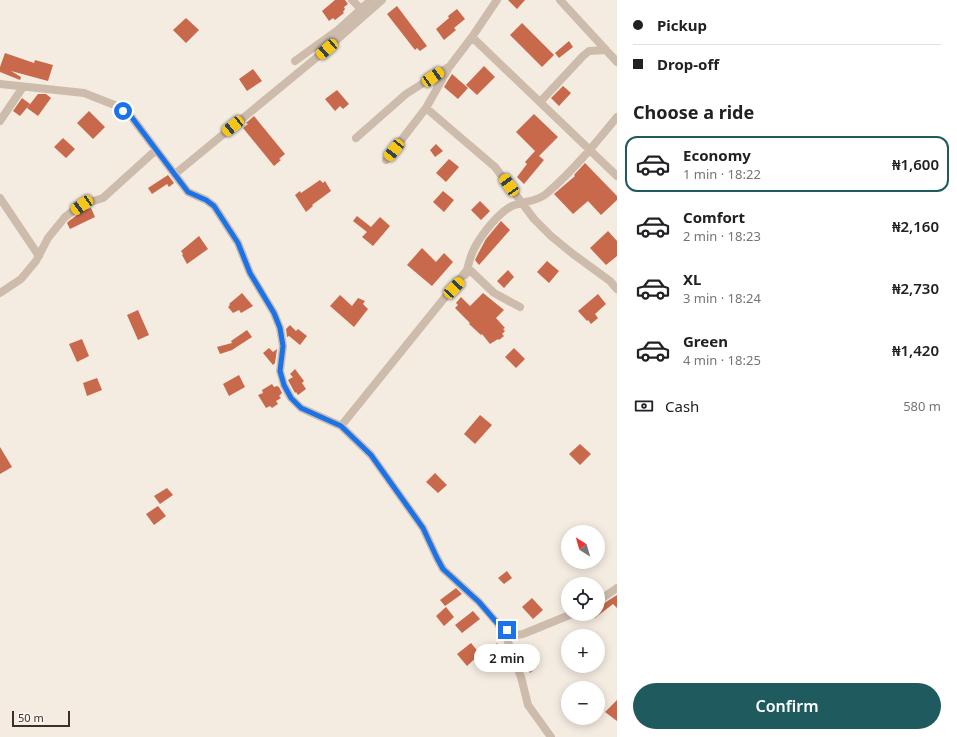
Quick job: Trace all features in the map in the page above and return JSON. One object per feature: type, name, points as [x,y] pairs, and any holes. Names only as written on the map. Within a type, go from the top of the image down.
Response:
[{"type":"street","points":[[352,0],[366,10]]},
{"type":"street","points":[[174,174],[316,58],[366,10],[367,6],[372,0]]},
{"type":"street","points":[[295,61],[382,0]]},
{"type":"street","points":[[386,160],[426,108],[450,66],[497,0]]},
{"type":"street","points":[[560,0],[617,62]]},
{"type":"street","points":[[472,37],[617,176]]},
{"type":"street","points":[[540,102],[589,51],[606,50]]},
{"type":"street","points":[[356,138],[406,94],[450,66]]},
{"type":"street","points":[[0,84],[84,93],[117,106],[130,115],[188,192],[206,200],[214,206],[238,243],[250,273],[274,313],[280,328],[283,346],[280,371],[284,385],[291,398],[301,408],[341,426],[371,455],[423,528],[443,569],[479,602],[498,624],[507,639],[521,676],[528,705],[551,737]]},
{"type":"street","points":[[0,121],[23,87]]},
{"type":"street","points":[[426,108],[495,167],[534,218],[552,236],[573,254],[610,280],[617,288]]},
{"type":"street","points":[[341,426],[467,270],[474,247],[491,225],[510,207],[521,202],[538,200],[590,151],[617,117]]},
{"type":"street","points":[[0,293],[21,279],[39,256],[48,238],[65,217],[82,205],[103,198],[156,150]]},
{"type":"street","points":[[0,198],[39,256]]},
{"type":"street","points":[[446,296],[470,270],[494,293],[520,307]]},
{"type":"street","points":[[605,596],[617,588]]},
{"type":"street","points":[[498,624],[516,635],[523,634],[561,618]]},
{"type":"building","points":[[335,0],[345,0],[348,4],[344,7],[344,13],[335,20],[333,18],[329,21],[322,11]]},
{"type":"building","points":[[508,0],[525,0],[517,9]]},
{"type":"building","points":[[397,6],[427,46],[420,51],[417,48],[415,50],[387,14]]},
{"type":"building","points":[[457,9],[465,19],[454,28],[456,30],[444,40],[436,29]]},
{"type":"building","points":[[186,18],[199,30],[186,43],[173,30]]},
{"type":"building","points":[[522,23],[554,55],[542,67],[510,35]]},
{"type":"building","points":[[569,41],[573,47],[559,58],[555,53]]},
{"type":"building","points":[[5,53],[34,63],[35,60],[53,65],[48,81],[11,71],[21,77],[20,80],[0,72],[0,67]]},
{"type":"building","points":[[484,66],[495,77],[477,95],[466,85]]},
{"type":"building","points":[[253,69],[262,81],[247,91],[239,79]]},
{"type":"building","points":[[452,74],[468,88],[458,99],[444,87]]},
{"type":"building","points":[[563,86],[571,93],[559,106],[551,98]]},
{"type":"building","points":[[337,90],[349,104],[343,109],[340,106],[335,111],[325,99]]},
{"type":"building","points":[[38,94],[46,94],[51,98],[38,116],[27,108]]},
{"type":"building","points":[[22,98],[30,104],[20,116],[13,111]]},
{"type":"building","points":[[89,111],[105,127],[93,139],[77,123]]},
{"type":"building","points":[[534,114],[558,137],[539,156],[544,160],[524,184],[517,177],[527,164],[525,162],[535,151],[516,132]]},
{"type":"building","points":[[254,116],[285,154],[274,166],[243,128]]},
{"type":"building","points":[[63,138],[75,149],[66,158],[54,147]]},
{"type":"building","points":[[436,144],[443,151],[435,157],[430,150]]},
{"type":"building","points":[[449,159],[459,167],[446,182],[436,173]]},
{"type":"building","points":[[585,163],[617,196],[617,200],[601,215],[588,201],[573,214],[554,194],[575,176],[574,175]]},
{"type":"building","points":[[168,175],[174,183],[169,187],[167,184],[152,194],[148,188]]},
{"type":"building","points":[[320,180],[323,183],[325,181],[331,191],[312,205],[313,206],[306,212],[295,195],[300,191],[301,193]]},
{"type":"building","points":[[443,191],[454,200],[444,212],[433,202]]},
{"type":"building","points":[[480,201],[490,211],[481,220],[471,210]]},
{"type":"building","points":[[91,208],[95,217],[70,229],[67,223],[69,221],[84,210]]},
{"type":"building","points":[[357,216],[371,227],[380,217],[390,226],[373,246],[362,237],[367,232],[353,221]]},
{"type":"building","points":[[501,221],[510,230],[479,265],[475,260],[479,252],[486,239]]},
{"type":"building","points":[[608,231],[617,241],[617,256],[606,265],[590,248]]},
{"type":"building","points":[[199,236],[208,249],[187,264],[181,251]]},
{"type":"building","points":[[422,248],[436,262],[444,253],[453,262],[432,286],[407,265]]},
{"type":"building","points":[[547,261],[559,271],[549,283],[537,272]]},
{"type":"building","points":[[508,270],[514,277],[504,288],[497,281]]},
{"type":"building","points":[[242,293],[253,306],[241,313],[239,310],[233,313],[228,307],[230,305],[229,304]]},
{"type":"building","points":[[483,293],[504,310],[496,318],[505,328],[503,329],[505,331],[502,334],[504,336],[490,344],[482,334],[481,335],[469,324],[470,323],[455,308],[458,305],[456,303],[461,297],[470,306]]},
{"type":"building","points":[[598,294],[606,304],[595,314],[598,318],[591,324],[578,311]]},
{"type":"building","points":[[340,295],[352,306],[358,298],[365,301],[363,304],[368,309],[354,327],[330,306]]},
{"type":"building","points":[[138,310],[149,335],[138,340],[127,315]]},
{"type":"building","points":[[290,325],[296,331],[298,329],[307,336],[300,345],[289,336],[287,337],[286,329]]},
{"type":"building","points":[[247,330],[252,337],[232,350],[220,354],[217,347],[232,343],[231,341]]},
{"type":"building","points":[[82,339],[89,356],[77,362],[69,344]]},
{"type":"building","points":[[269,348],[273,352],[277,349],[275,363],[273,365],[263,353]]},
{"type":"building","points":[[514,348],[525,359],[516,368],[505,357]]},
{"type":"building","points":[[295,369],[304,381],[302,383],[306,389],[298,395],[296,392],[295,393],[288,380],[293,377],[290,374]]},
{"type":"building","points":[[239,375],[245,387],[229,396],[223,384]]},
{"type":"building","points":[[97,378],[102,390],[87,396],[83,383]]},
{"type":"building","points":[[272,384],[274,387],[279,387],[282,393],[279,396],[281,398],[276,401],[278,404],[272,408],[270,406],[266,408],[258,395],[263,393],[262,390]]},
{"type":"building","points":[[480,415],[492,425],[475,444],[464,434]]},
{"type":"building","points":[[580,444],[591,454],[580,465],[569,454]]},
{"type":"building","points":[[0,447],[12,467],[0,474]]},
{"type":"building","points":[[435,473],[447,485],[438,493],[426,482]]},
{"type":"building","points":[[167,488],[173,495],[160,504],[154,496]]},
{"type":"building","points":[[158,506],[166,516],[154,525],[146,514]]},
{"type":"building","points":[[507,571],[512,578],[504,584],[498,578]]},
{"type":"building","points":[[456,588],[462,594],[445,606],[440,600]]},
{"type":"building","points":[[617,595],[617,608],[613,604],[605,610],[605,603]]},
{"type":"building","points":[[532,598],[543,610],[533,619],[522,607]]},
{"type":"building","points":[[446,607],[454,617],[444,626],[436,616]]},
{"type":"building","points":[[473,611],[480,619],[462,633],[455,625]]},
{"type":"building","points":[[471,643],[480,654],[467,666],[457,654]]},
{"type":"building","points":[[497,643],[503,651],[494,657],[488,650]]},
{"type":"building","points":[[528,654],[538,666],[530,673],[520,660]]},
{"type":"building","points":[[617,700],[617,721],[605,712]]},
{"type":"route","points":[[123,111],[130,115],[188,192],[206,200],[214,206],[238,243],[250,273],[274,313],[280,328],[283,346],[280,358],[280,371],[284,385],[291,398],[301,408],[341,426],[371,455],[423,528],[443,569],[479,602],[498,624],[507,630]]}]
